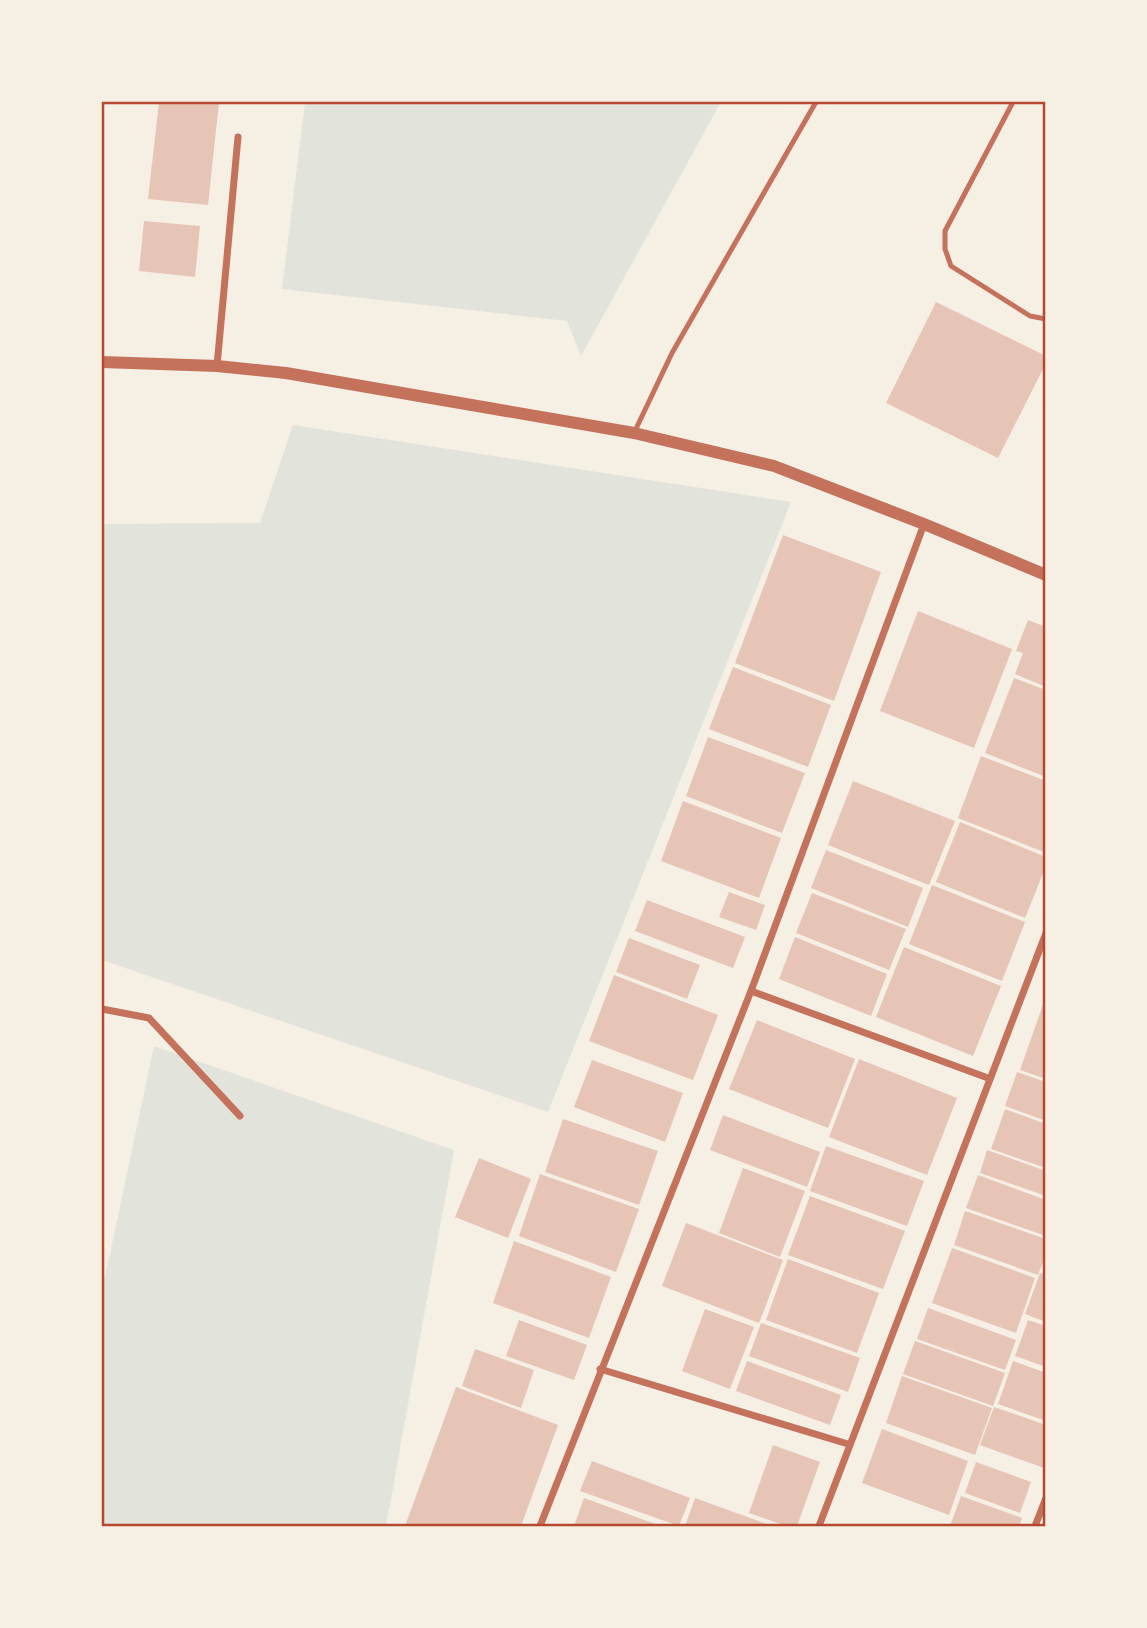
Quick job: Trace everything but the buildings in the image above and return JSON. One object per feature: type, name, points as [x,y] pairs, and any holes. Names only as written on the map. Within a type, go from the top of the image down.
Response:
[{"type":"street","points":[[217,366],[238,137]]},
{"type":"street","points":[[102,362],[217,366],[286,373],[634,433],[774,466],[924,524],[1045,575]]},
{"type":"street","points":[[540,1527],[751,990],[924,524]]},
{"type":"street","points":[[819,1527],[848,1444],[1045,933]]},
{"type":"street","points":[[751,990],[988,1079]]},
{"type":"street","points":[[102,1009],[149,1018],[240,1116]]},
{"type":"street","points":[[600,1369],[848,1444]]},
{"type":"street","points":[[1035,1527],[1045,1498]]},
{"type":"lane","points":[[634,433],[672,353],[816,102]]},
{"type":"lane","points":[[1013,102],[945,231],[944,249],[951,266],[1030,316],[1045,319]]},
{"type":"shaded area","points":[[305,102],[721,102],[581,356],[567,321],[282,289]]},
{"type":"shaded area","points":[[293,425],[791,502],[548,1112],[102,960],[102,524],[260,523]]},
{"type":"shaded area","points":[[154,1046],[454,1150],[386,1526],[102,1526],[102,1291]]}]
